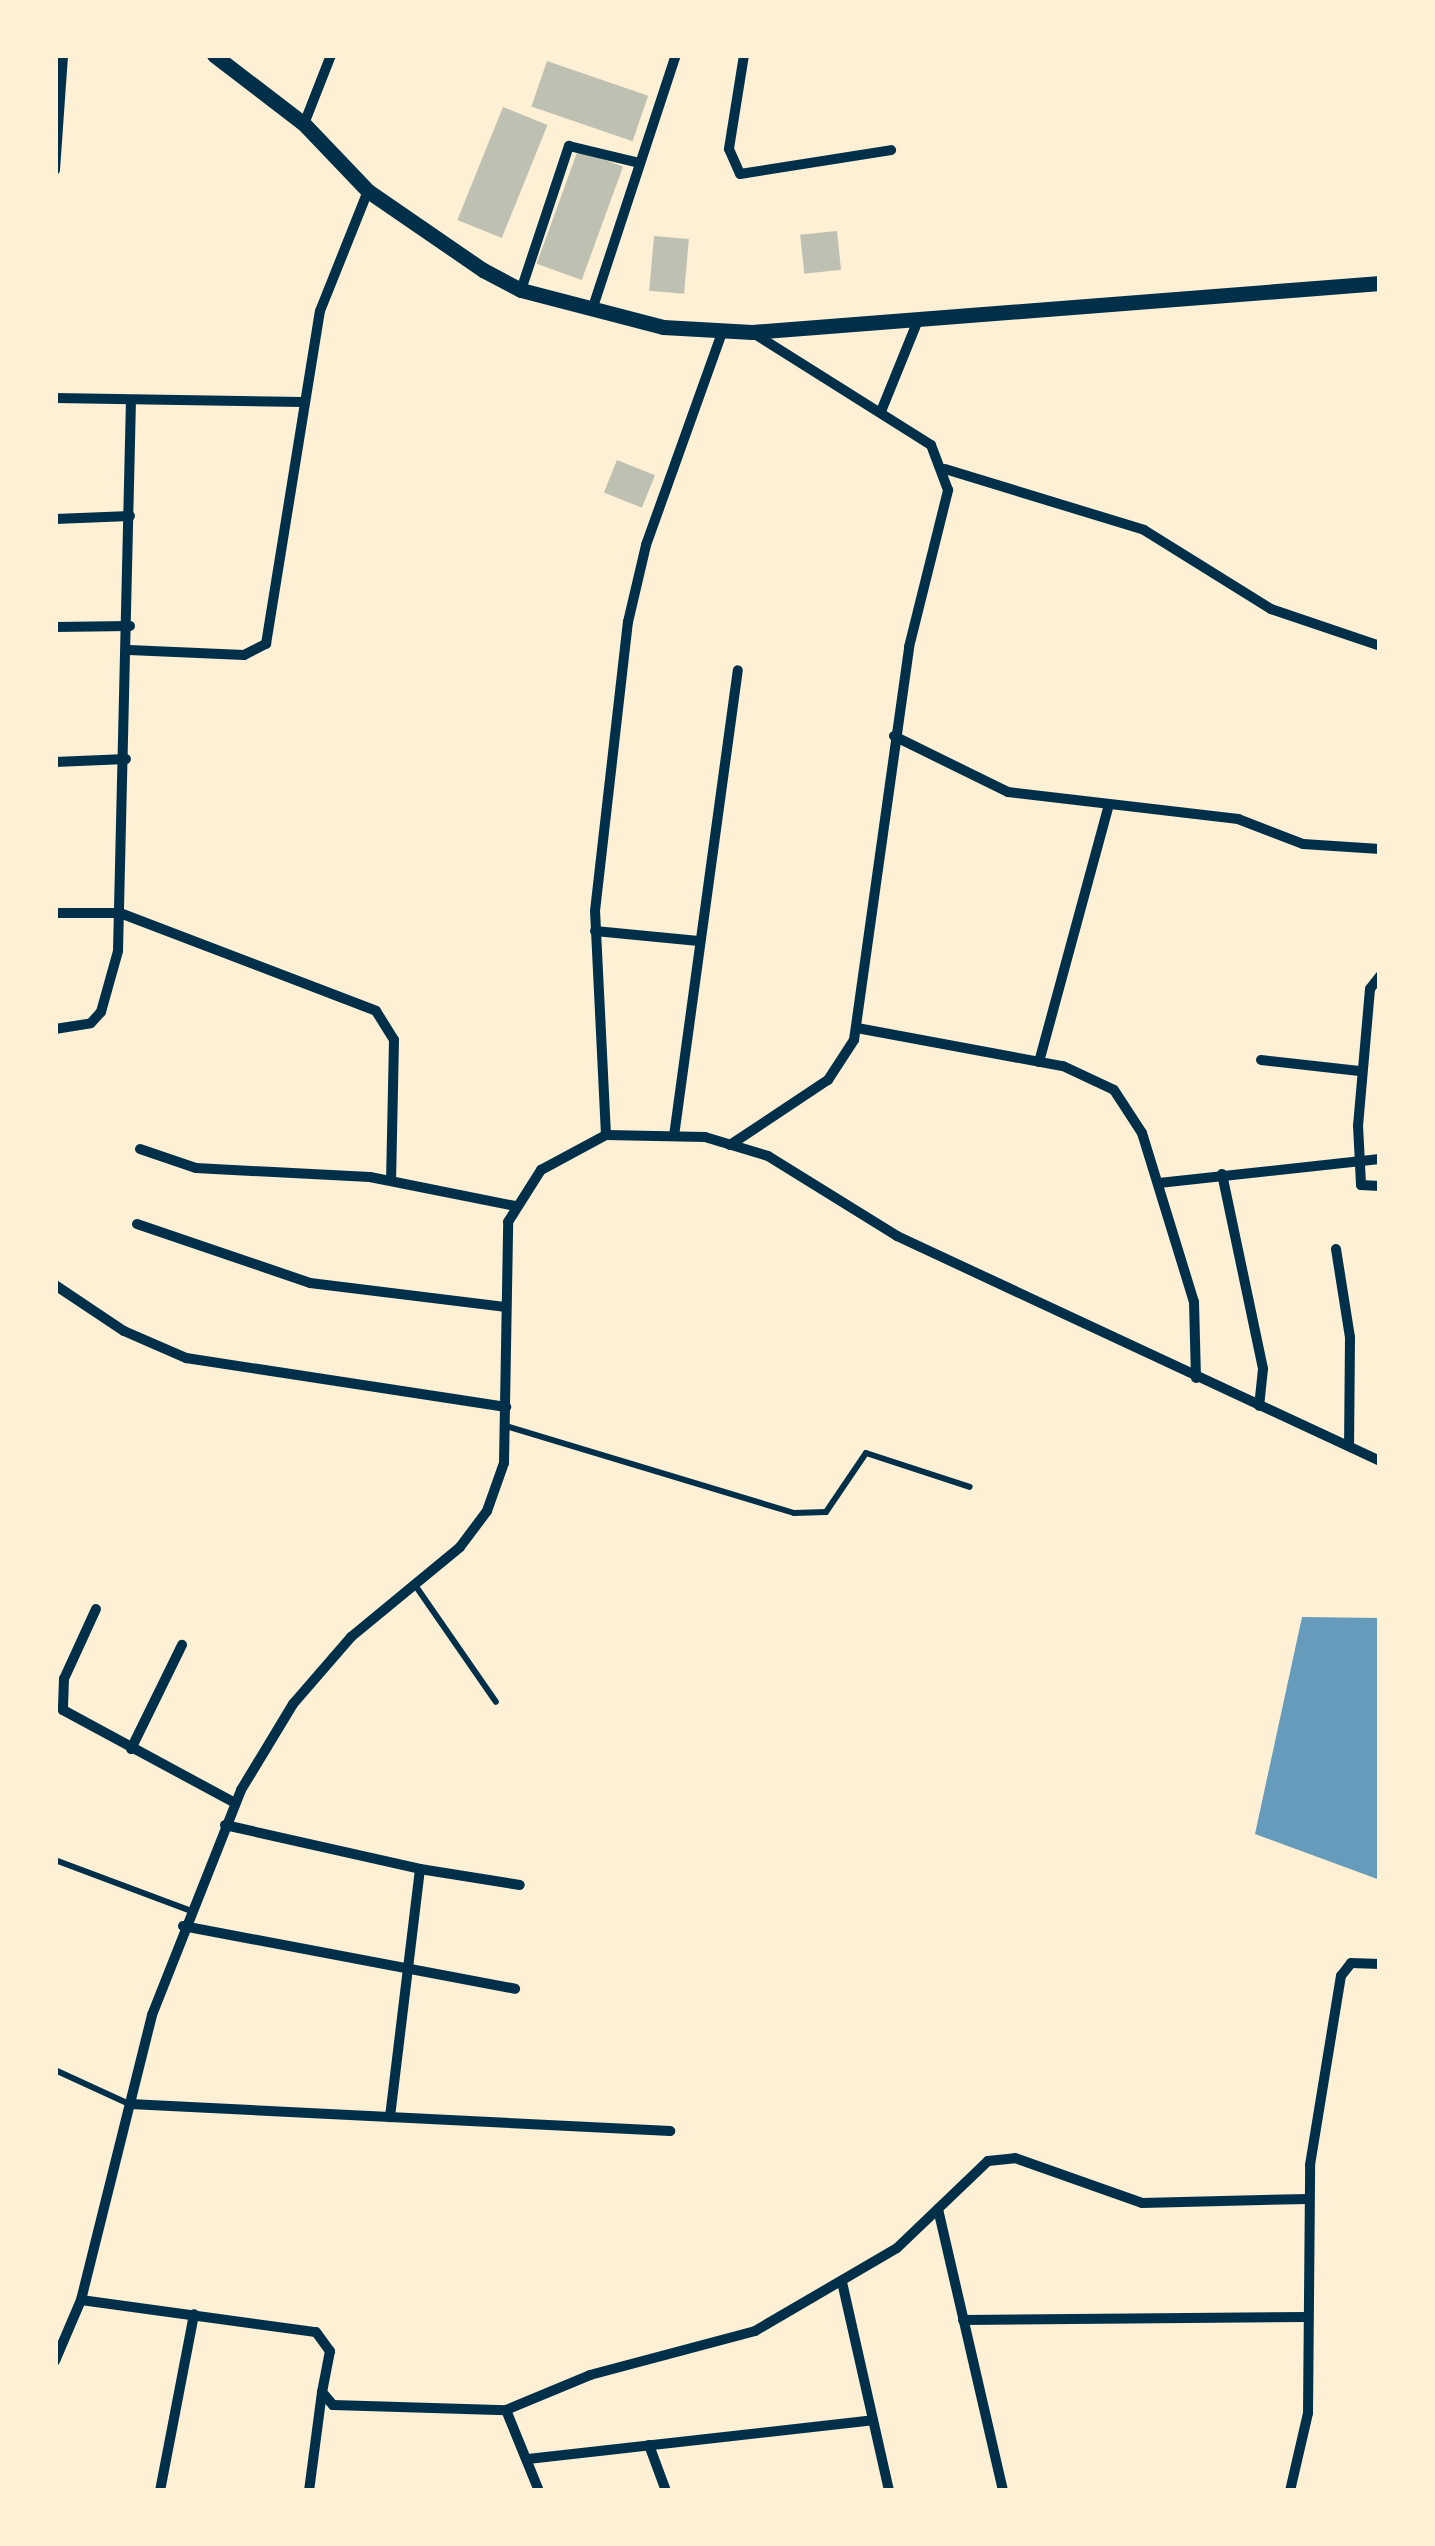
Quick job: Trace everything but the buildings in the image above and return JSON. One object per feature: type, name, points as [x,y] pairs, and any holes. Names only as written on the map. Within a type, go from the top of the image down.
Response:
[{"type":"street","points":[[55,170],[63,55]]},
{"type":"street","points":[[214,55],[304,124],[368,191],[521,290],[592,310],[722,333],[752,332],[1380,283]]},
{"type":"street","points":[[304,124],[331,55]]},
{"type":"street","points":[[592,310],[676,55]]},
{"type":"street","points":[[744,55],[729,148],[740,174],[891,150]]},
{"type":"street","points":[[521,290],[569,146],[640,163]]},
{"type":"street","points":[[129,650],[244,655],[266,644],[303,402],[330,272],[368,191]]},
{"type":"street","points":[[882,409],[919,318]]},
{"type":"street","points":[[730,1145],[828,1080],[857,1028],[894,736],[946,516],[944,468],[930,445],[882,409],[752,332]]},
{"type":"street","points":[[606,1136],[594,931],[628,622],[646,544],[722,333]]},
{"type":"street","points":[[55,398],[303,402]]},
{"type":"street","points":[[55,1029],[92,1024],[101,1012],[120,913],[130,626],[131,401]]},
{"type":"street","points":[[944,468],[1144,530],[1271,609],[1380,646]]},
{"type":"street","points":[[55,518],[130,516]]},
{"type":"street","points":[[55,627],[130,626]]},
{"type":"street","points":[[674,1136],[738,670]]},
{"type":"street","points":[[894,736],[1008,792],[1108,808],[1238,819],[1303,844],[1380,849]]},
{"type":"street","points":[[55,762],[126,759]]},
{"type":"street","points":[[1039,1062],[1108,808]]},
{"type":"street","points":[[55,914],[120,913],[244,954],[389,1024],[391,1180]]},
{"type":"street","points":[[594,931],[699,941]]},
{"type":"street","points":[[1380,976],[1370,989],[1360,1070],[1359,1161],[1362,1187],[1380,1186]]},
{"type":"street","points":[[857,1028],[1039,1062],[1114,1090],[1159,1183],[1201,1327],[1196,1378]]},
{"type":"street","points":[[1261,1060],[1360,1070]]},
{"type":"street","points":[[55,2362],[81,2300],[130,2104],[183,1926],[234,1804],[293,1704],[350,1636],[414,1584],[487,1511],[504,1463],[505,1306],[515,1206],[541,1170],[606,1136],[674,1136],[730,1145],[1196,1378],[1380,1461]]},
{"type":"street","points":[[140,1149],[196,1168],[391,1180],[515,1206]]},
{"type":"street","points":[[1159,1183],[1380,1160]]},
{"type":"street","points":[[1222,1174],[1264,1369],[1260,1406]]},
{"type":"street","points":[[138,1224],[310,1284],[505,1306]]},
{"type":"street","points":[[1336,1249],[1350,1337],[1349,1446]]},
{"type":"street","points":[[55,1285],[186,1358],[506,1407]]},
{"type":"street","points":[[96,1609],[58,1702],[131,1749],[234,1804]]},
{"type":"street","points":[[131,1749],[182,1645]]},
{"type":"street","points":[[224,1826],[420,1869],[520,1885]]},
{"type":"street","points":[[390,2117],[420,1869]]},
{"type":"street","points":[[183,1926],[516,1988]]},
{"type":"street","points":[[1290,2491],[1308,2413],[1308,2199],[1342,1976],[1350,1962],[1380,1964]]},
{"type":"street","points":[[130,2104],[670,2131]]},
{"type":"street","points":[[322,2392],[350,2408],[506,2410],[590,2375],[728,2342],[842,2282],[938,2209],[975,2169],[1001,2158],[1142,2203],[1308,2199]]},
{"type":"street","points":[[938,2209],[1003,2491]]},
{"type":"street","points":[[842,2282],[890,2491]]},
{"type":"street","points":[[81,2300],[316,2332],[330,2351],[309,2491]]},
{"type":"street","points":[[160,2491],[194,2314]]},
{"type":"street","points":[[963,2320],[1308,2317]]},
{"type":"street","points":[[506,2410],[539,2491]]},
{"type":"street","points":[[528,2459],[873,2420]]},
{"type":"street","points":[[649,2445],[666,2491]]},
{"type":"lane","points":[[506,1426],[794,1514],[826,1512],[866,1453],[970,1487]]},
{"type":"lane","points":[[414,1584],[496,1702]]},
{"type":"lane","points":[[55,1860],[189,1910]]},
{"type":"lane","points":[[55,2070],[130,2104]]},
{"type":"water","points":[[1302,1617],[1380,1618],[1380,1880],[1255,1834]]}]
